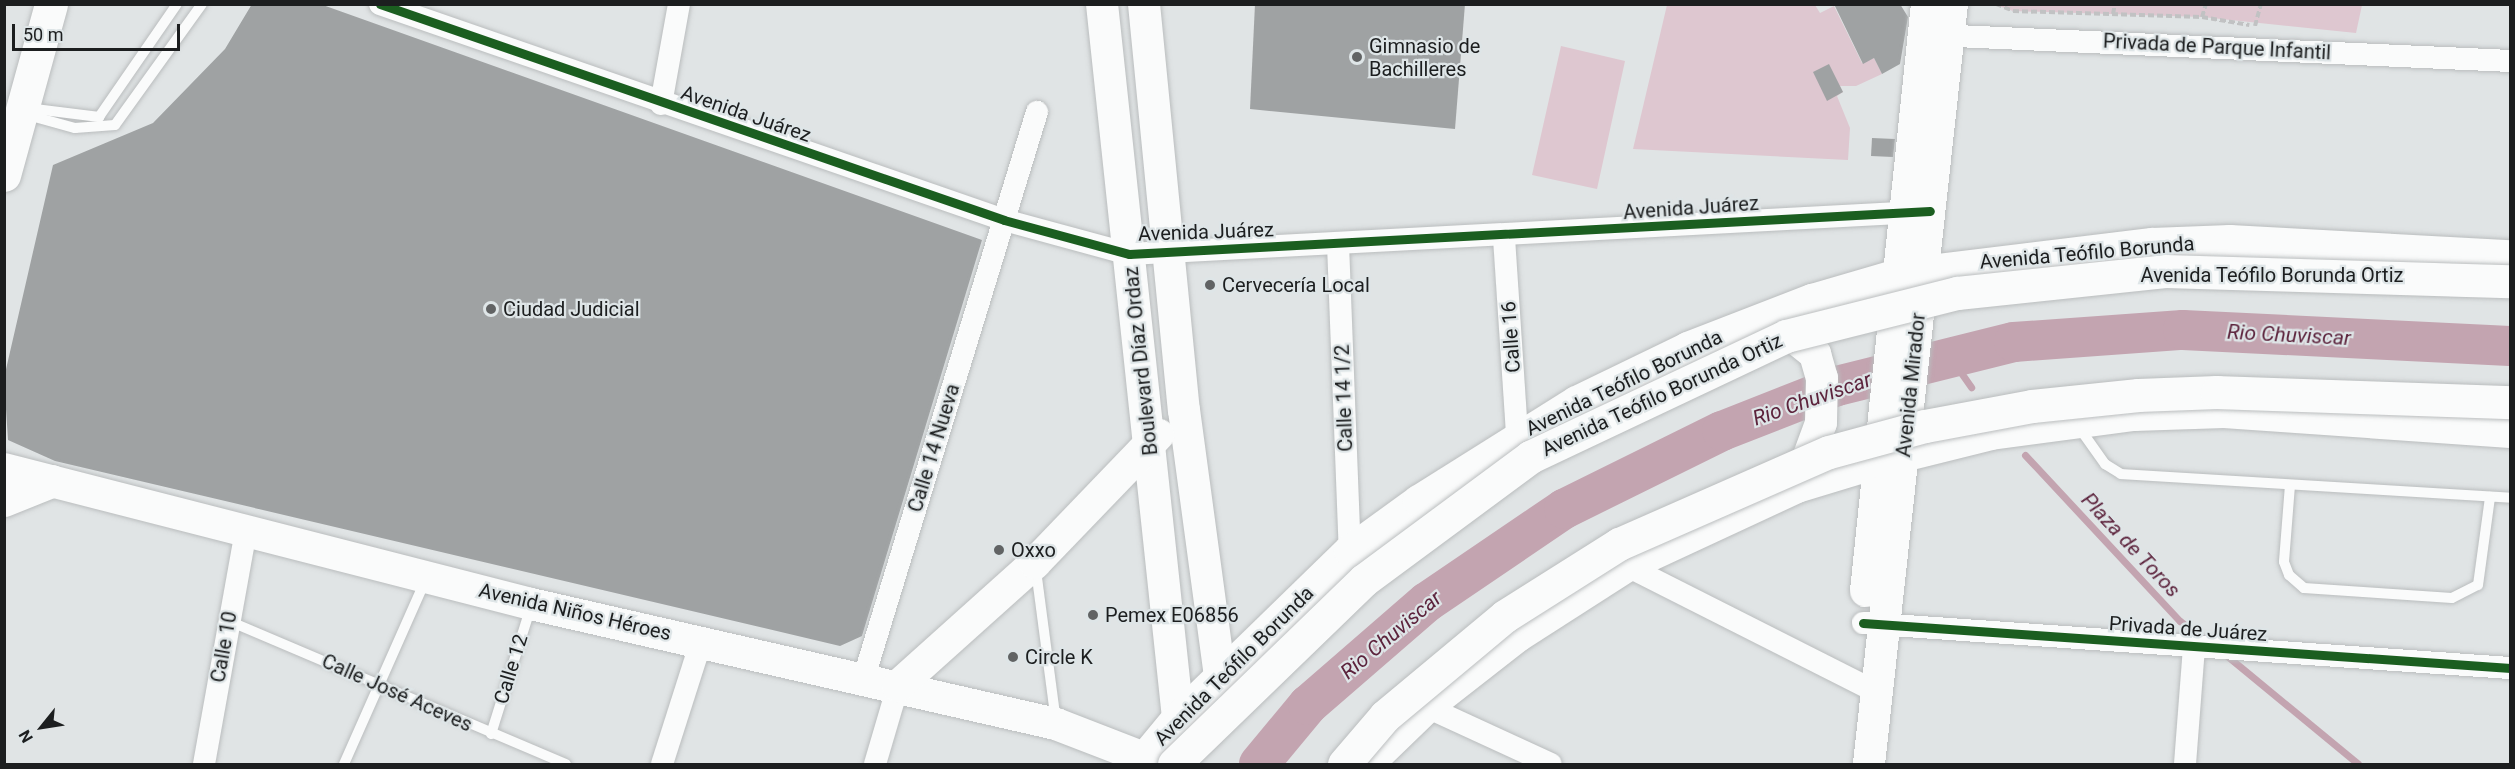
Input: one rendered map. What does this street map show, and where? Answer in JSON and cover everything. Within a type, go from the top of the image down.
[{"type":"main road","points":[[4,175],[16,106],[51,4]]},
{"type":"main road","name":"Boulevard Díaz Ordaz","points":[[1102,4],[1178,718]]},
{"type":"main road","name":"Boulevard Díaz Ordaz","points":[[1144,4],[1184,410],[1220,676]]},
{"type":"main road","name":"Avenida Mirador","points":[[1927,4],[1937,35]]},
{"type":"main road","name":"Avenida Mirador","points":[[1848,765],[1866,686],[1898,411],[1910,273],[1937,35],[1952,4]]},
{"type":"main road","name":"Avenida Teófilo Borunda","points":[[1153,762],[1178,718],[1350,551],[1517,435],[1688,348],[1768,317],[1910,273],[2002,258],[2230,241],[2511,256]]},
{"type":"main road","name":"Avenida Teófilo Borunda Ortiz","points":[[1153,762],[1364,580],[1530,457],[1786,336],[1957,293],[2166,271],[2511,282]]},
{"type":"main road","points":[[1768,317],[1815,354],[1824,398],[1821,423],[1797,488]]},
{"type":"main road","points":[[1344,765],[1385,716],[1505,616],[1619,544],[1829,452],[1968,418],[2138,395],[2217,392],[2511,402]]},
{"type":"main road","points":[[898,686],[1035,562],[1184,410]]},
{"type":"main road","points":[[1368,765],[1427,707],[1518,636],[1627,566],[1797,488],[1892,458],[2076,421],[2224,412],[2511,432]]},
{"type":"main road","name":"Avenida Niños Héroes","points":[[4,469],[428,575],[531,604],[864,677],[1056,724],[1153,762]]},
{"type":"main road","points":[[4,500],[51,481]]},
{"type":"main road","name":"Avenida Mirador","points":[[1866,686],[1869,765]]},
{"type":"street","name":"Avenida Juárez","points":[[380,4],[661,104],[1004,220],[1129,254],[1169,256],[1338,244],[1504,238],[1917,212]]},
{"type":"street","points":[[661,104],[679,4]]},
{"type":"street","name":"Privada de Parque Infantil","points":[[1937,35],[2511,61]]},
{"type":"street","name":"Calle 14 Nueva","points":[[864,677],[1037,112]]},
{"type":"street","name":"Calle 16","points":[[1504,238],[1517,435]]},
{"type":"street","name":"Calle 14 1/2","points":[[1338,244],[1350,551]]},
{"type":"street","name":"Calle 10","points":[[204,765],[246,531]]},
{"type":"street","points":[[1627,566],[1866,686]]},
{"type":"street","name":"Privada de Juárez","points":[[1873,624],[2194,648],[2511,668]]},
{"type":"street","points":[[662,765],[701,642]]},
{"type":"street","points":[[2186,764],[2194,648]]},
{"type":"street","points":[[875,765],[898,686]]},
{"type":"street","points":[[1427,707],[1551,765]]},
{"type":"lane","points":[[16,106],[38,4]]},
{"type":"lane","points":[[16,106],[99,117],[177,4]]},
{"type":"lane","points":[[16,106],[75,128],[115,125],[202,4]]},
{"type":"lane","points":[[2076,421],[2098,456],[2121,474],[2511,498]]},
{"type":"lane","points":[[2290,485],[2284,562],[2304,588],[2452,598],[2478,585],[2490,497]]},
{"type":"lane","points":[[1035,562],[1056,724]]},
{"type":"lane","points":[[344,765],[428,575]]},
{"type":"lane","name":"Calle 12","points":[[491,734],[531,604]]},
{"type":"lane","name":"Calle José Aceves","points":[[229,621],[379,682],[491,734],[566,765]]},
{"type":"path","points":[[1996,4],[2013,11],[2202,17],[2265,27]]},
{"type":"path","points":[[2113,14],[2115,4]]},
{"type":"path","points":[[2202,17],[2206,4]]},
{"type":"path","points":[[2255,26],[2261,4]]},
{"type":"shaded area","points":[[1667,5],[1815,5],[1820,13],[1834,6],[1862,63],[1874,58],[1882,74],[1856,86],[1840,86],[1843,92],[1837,96],[1850,128],[1848,160],[1633,149]]},
{"type":"shaded area","points":[[1996,5],[2362,5],[2356,33],[2202,17],[2013,11]]},
{"type":"shaded area","points":[[1561,46],[1625,61],[1597,189],[1532,175]]},
{"type":"building","name":"Ciudad Judicial","points":[[252,4],[320,4],[982,240],[862,636],[840,646],[55,461],[8,440],[4,378],[53,165],[153,123],[225,49]]},
{"type":"building","name":"Gimnasio de Bachilleres","points":[[1255,4],[1465,4],[1455,129],[1250,109]]},
{"type":"building","points":[[1834,4],[1900,4],[1908,17],[1900,64],[1882,74],[1874,58],[1863,64]]},
{"type":"building","points":[[1829,64],[1843,92],[1827,101],[1813,72]]},
{"type":"building","points":[[1872,138],[1895,139],[1893,157],[1871,156]]},
{"type":"waterway","name":"Rio Chuviscar","points":[[1259,764],[1308,705],[1427,602],[1564,509],[1722,431],[1837,386],[2014,342],[2183,330],[2510,346]]},
{"type":"waterway","name":"Plaza de Toros","points":[[1950,357],[1971,387]]},
{"type":"waterway","name":"Plaza de Toros","points":[[2025,455],[2180,621],[2205,640]]},
{"type":"waterway","name":"Plaza de Toros","points":[[2226,655],[2358,764]]},
{"type":"cycle path","points":[[380,4],[1004,220],[1129,254],[1930,211]]},
{"type":"cycle path","points":[[1863,623],[2510,668]]},
{"type":"place","name":"Gimnasio de Bachilleres","points":[[1357,57]]},
{"type":"place","name":"Cervecería Local","points":[[1210,285]]},
{"type":"place","name":"Ciudad Judicial","points":[[491,309]]},
{"type":"place","name":"Oxxo","points":[[999,550]]},
{"type":"place","name":"Pemex E06856","points":[[1093,615]]},
{"type":"place","name":"Circle K","points":[[1013,657]]}]
